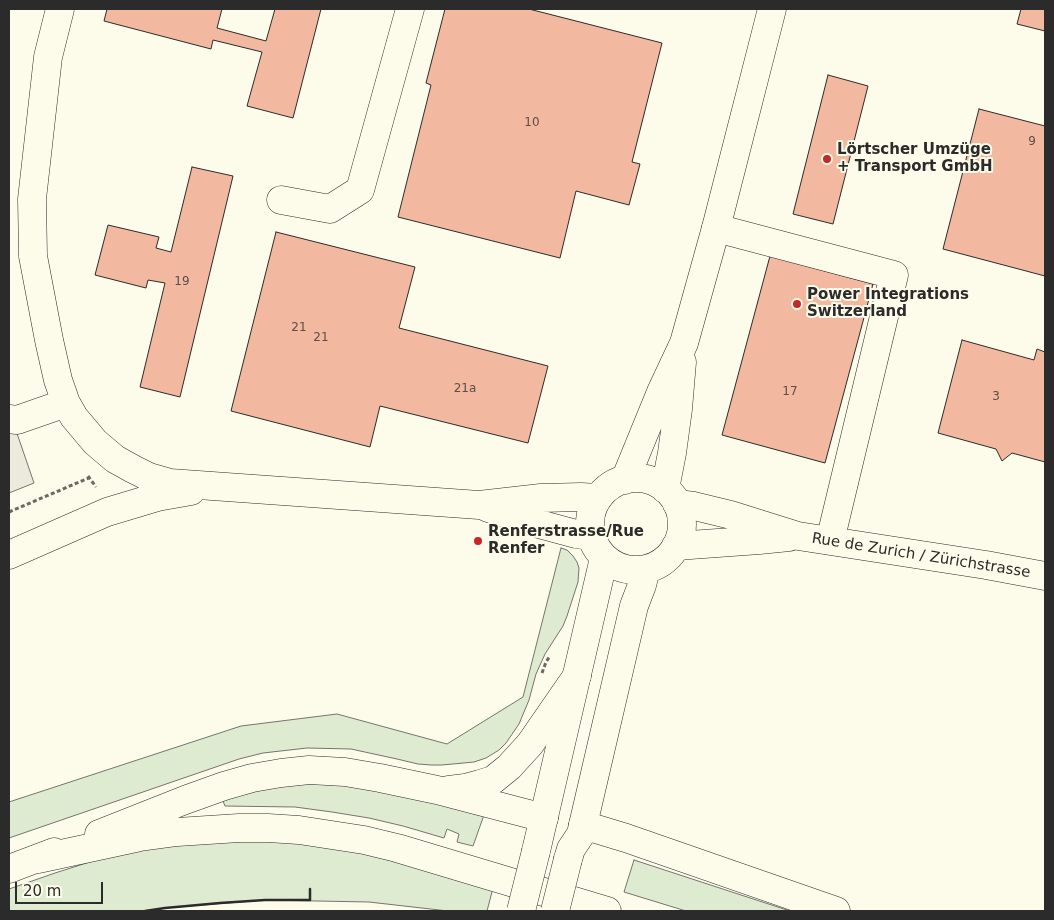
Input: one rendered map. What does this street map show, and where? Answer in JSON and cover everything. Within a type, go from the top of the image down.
[{"type":"main road","points":[[60,9],[48,57],[32,199],[33,256],[58,380],[66,404],[78,423],[95,442],[116,459],[149,477],[170,483],[479,505],[541,498],[598,498]]},
{"type":"main road","points":[[281,200],[330,209],[360,190],[410,9]]},
{"type":"main road","points":[[625,480],[661,392],[684,343],[716,228],[772,9]]},
{"type":"main road","points":[[716,228],[894,275],[830,540]]},
{"type":"main road","points":[[671,496],[672,453],[684,343]]},
{"type":"main road","points":[[9,418],[17,420],[66,404]]},
{"type":"main road","points":[[479,505],[576,534],[598,547],[614,564],[624,569],[635,570],[646,569],[668,557],[680,536],[682,525],[680,514],[671,496],[656,483],[636,478],[614,484],[605,490],[598,498],[591,513],[590,528],[598,547],[577,676],[564,835],[555,911]]},
{"type":"main road","points":[[9,555],[95,517],[140,502],[171,494],[222,488]]},
{"type":"main road","name":"Rue de Zurich / Zürichstrasse","points":[[671,496],[694,506],[731,514],[798,536],[1045,576]]},
{"type":"main road","name":"Rue de Zurich / Zürichstrasse","points":[[676,546],[798,536]]},
{"type":"main road","points":[[521,911],[536,851],[564,835],[646,569]]},
{"type":"main road","points":[[437,790],[454,790],[473,786],[493,780],[501,774],[530,744],[577,676]]},
{"type":"main road","points":[[9,869],[224,786],[252,778],[308,770],[345,772],[437,790],[564,835],[836,911]]},
{"type":"main road","points":[[38,859],[140,837],[176,832],[239,828],[299,830],[364,840],[397,848],[607,911]]},
{"type":"path","points":[[9,512],[90,479]]},
{"type":"path","points":[[541,678],[546,662],[551,654]]},
{"type":"green space","points":[[561,548],[567,550],[573,556],[579,568],[578,582],[567,616],[536,674],[529,700],[519,724],[506,743],[486,758],[474,762],[431,765],[418,764],[351,749],[307,748],[263,753],[239,759],[9,838],[9,802],[241,726],[337,714],[447,744],[523,697]]},
{"type":"green space","points":[[291,783],[365,786],[484,815],[473,846],[457,842],[459,834],[447,829],[444,838],[369,818],[295,807],[225,806],[223,801],[246,792]]},
{"type":"green space","points":[[253,839],[344,848],[493,888],[487,911],[448,911],[369,902],[265,900],[145,911],[9,911],[9,889],[96,860],[157,846]]},
{"type":"green space","points":[[634,860],[790,911],[686,911],[624,892]]},
{"type":"shaded area","points":[[9,410],[34,483],[9,493]]},
{"type":"building","points":[[107,9],[222,9],[217,28],[266,41],[275,9],[321,9],[293,118],[247,106],[262,52],[213,40],[211,49],[104,21]]},
{"type":"building","points":[[445,9],[529,9],[662,43],[632,162],[640,164],[629,205],[576,191],[560,258],[398,217],[431,85],[426,83]]},
{"type":"building","points":[[1021,9],[1045,9],[1045,31],[1017,24]]},
{"type":"building","points":[[828,75],[868,86],[833,224],[793,214]]},
{"type":"building","points":[[979,109],[1045,126],[1045,276],[943,249]]},
{"type":"building","points":[[192,167],[233,176],[180,397],[140,387],[165,283],[148,280],[146,288],[95,275],[108,225],[159,237],[156,248],[171,252]]},
{"type":"building","points":[[276,232],[415,267],[399,328],[548,366],[528,443],[380,406],[370,447],[231,411]]},
{"type":"building","points":[[770,256],[873,284],[825,463],[722,435]]},
{"type":"building","points":[[962,340],[1034,360],[1037,349],[1045,352],[1045,462],[1012,453],[1002,461],[996,449],[938,433]]},
{"type":"wall","points":[[145,911],[220,903],[310,900],[310,889]]},
{"type":"place","name":"Lörtscher Umzüge + Transport GmbH","points":[[827,159]]},
{"type":"place","name":"Power Integrations Switzerland","points":[[797,304]]},
{"type":"place","name":"Renferstrasse/Rue Renfer","points":[[478,541]]}]
